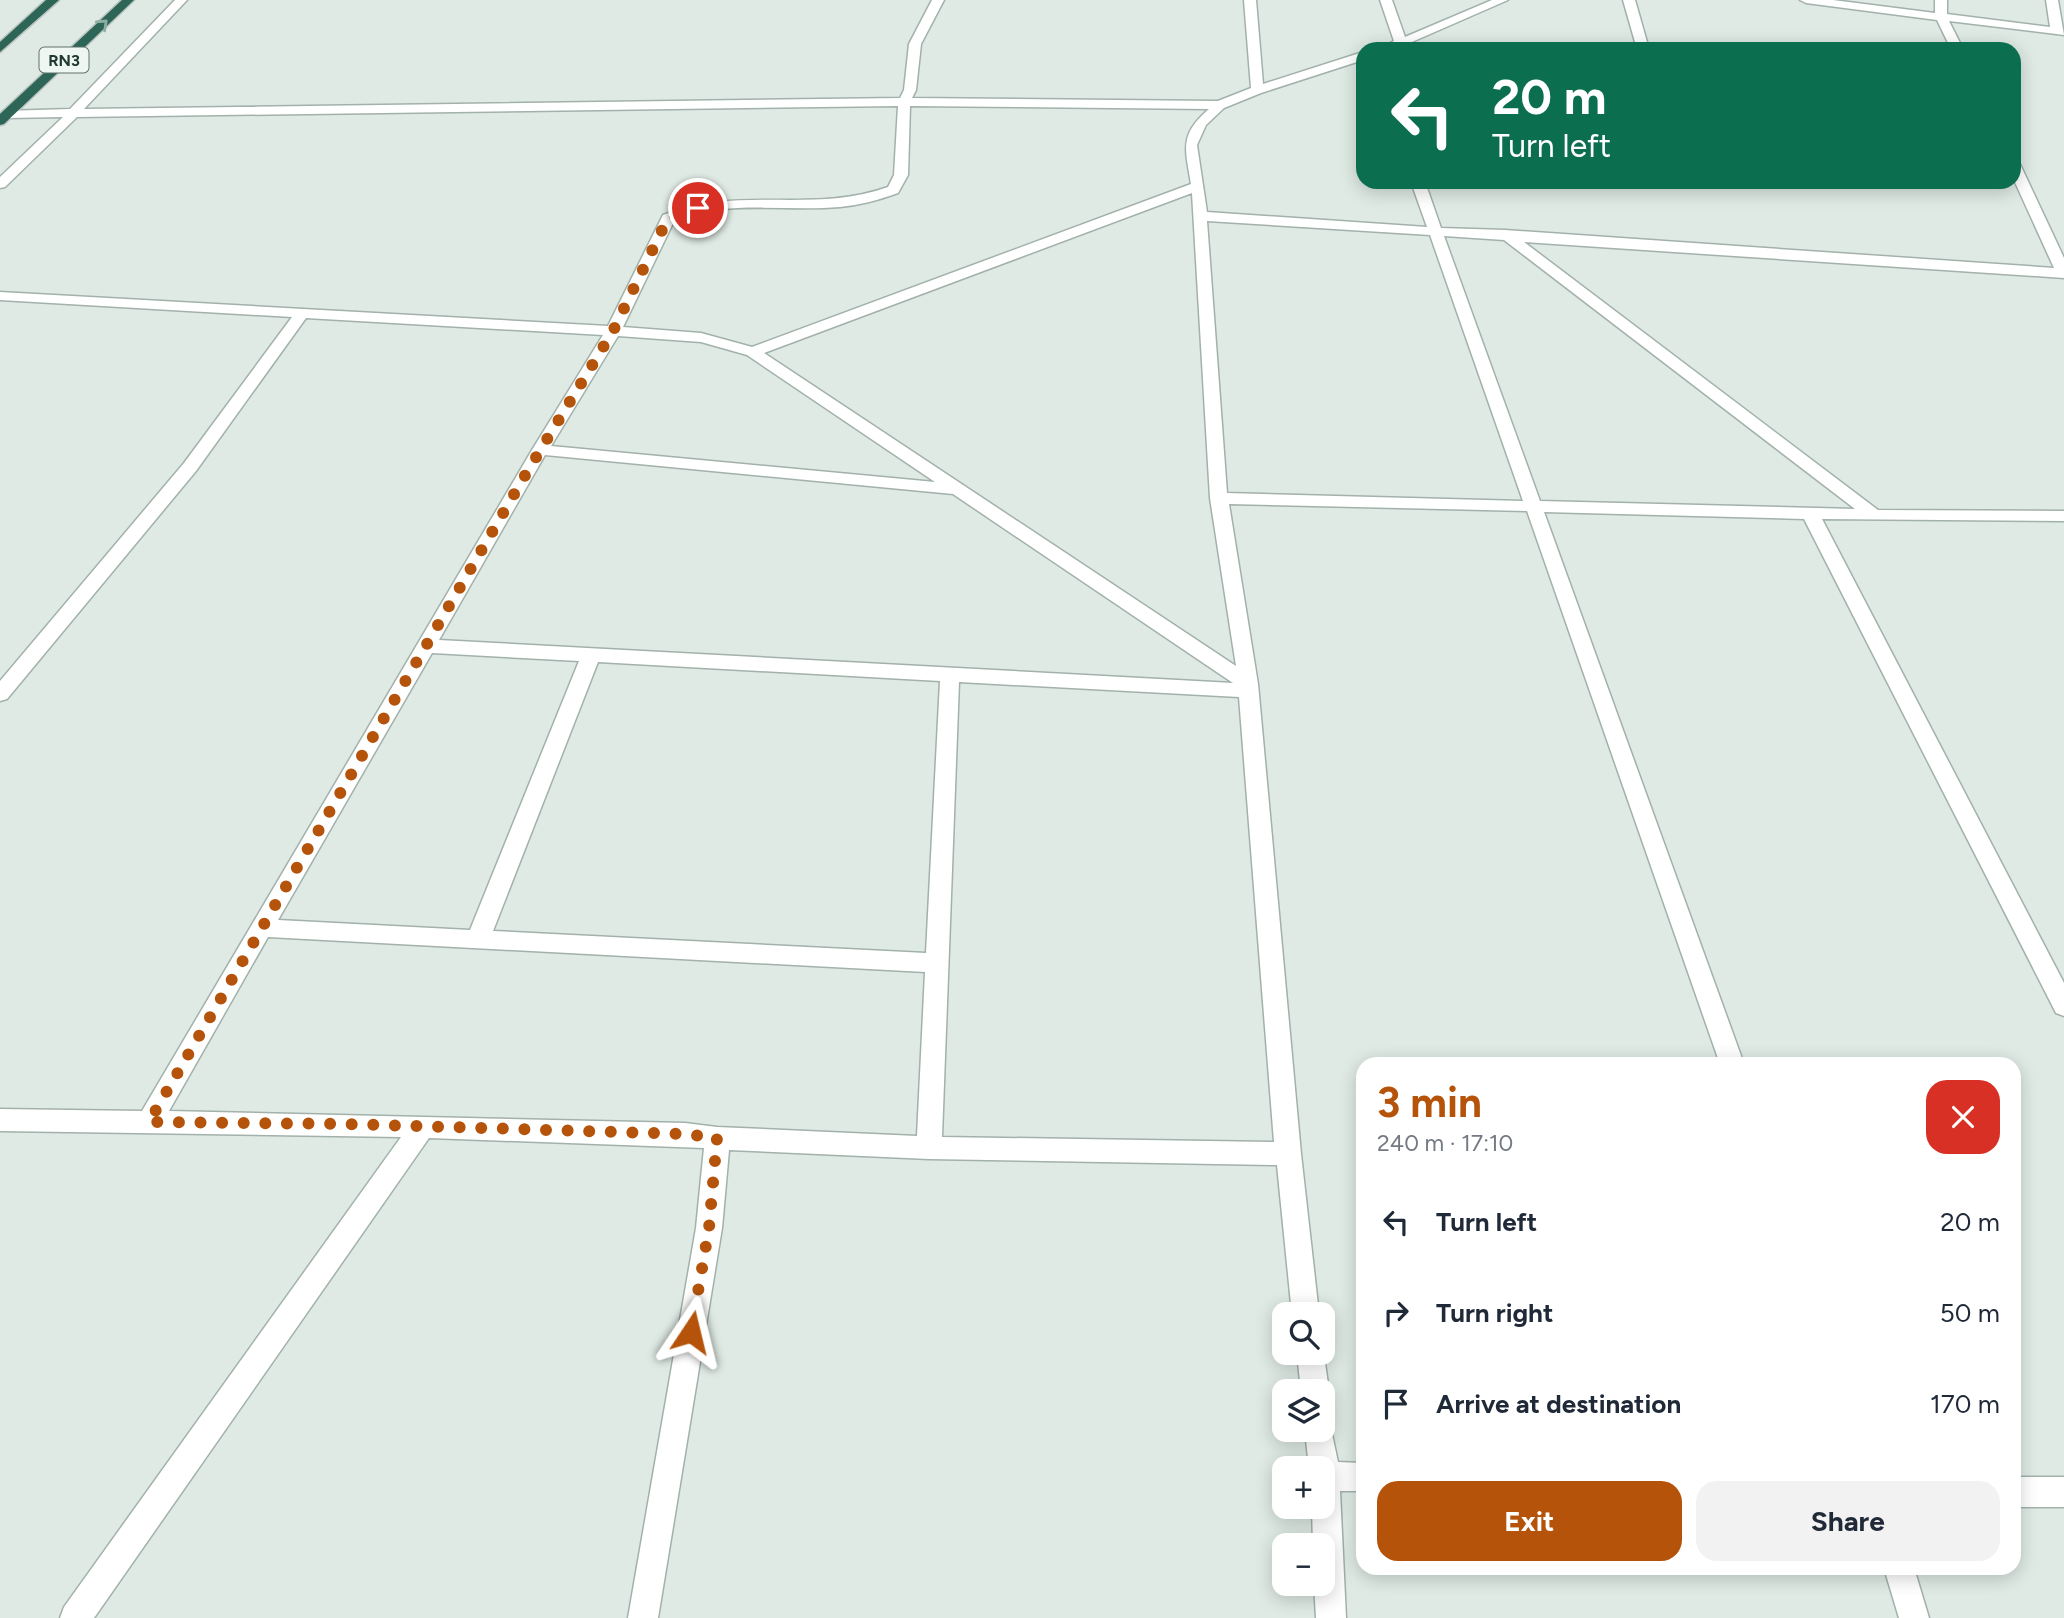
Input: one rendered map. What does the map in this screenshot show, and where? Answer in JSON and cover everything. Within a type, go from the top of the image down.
[{"type":"highway","name":"RN3","points":[[0,48],[53,0]]},
{"type":"highway","name":"RN3","points":[[4,117],[128,0]]},
{"type":"street","points":[[0,184],[74,113],[181,0]]},
{"type":"street","points":[[149,1122],[540,450],[613,331],[668,218],[677,213],[717,205],[864,201],[893,190],[901,176],[904,102],[910,90],[915,44],[938,0]]},
{"type":"street","points":[[1250,0],[1257,90]]},
{"type":"street","points":[[1386,0],[1401,42]]},
{"type":"street","points":[[1403,42],[1502,0]]},
{"type":"street","points":[[1629,0],[1641,42]]},
{"type":"street","points":[[1805,0],[2060,31],[2052,0]]},
{"type":"street","points":[[1941,0],[1941,16],[1954,42]]},
{"type":"street","points":[[1305,1302],[1288,1154],[1248,687],[1219,498],[1198,186],[1191,145],[1200,123],[1220,105],[1257,90],[1356,58]]},
{"type":"street","points":[[4,117],[74,113],[904,102],[1220,105]]},
{"type":"street","points":[[1200,216],[1505,234],[2064,273],[2021,180]]},
{"type":"street","points":[[752,352],[1198,186]]},
{"type":"street","points":[[1420,189],[1729,1057]]},
{"type":"street","points":[[1505,234],[1874,515]]},
{"type":"street","points":[[0,296],[613,331],[690,337],[752,352],[1248,687]]},
{"type":"street","points":[[0,694],[190,467],[303,312]]},
{"type":"street","points":[[540,450],[954,489]]},
{"type":"street","points":[[1219,498],[1874,515],[2064,516]]},
{"type":"street","points":[[1810,513],[2064,1006]]},
{"type":"street","points":[[426,646],[950,676],[1248,687]]},
{"type":"street","points":[[478,939],[591,655]]},
{"type":"street","points":[[929,1148],[950,676]]},
{"type":"street","points":[[262,928],[937,963]]},
{"type":"street","points":[[0,1120],[423,1126],[685,1134],[717,1138],[929,1148],[1288,1154]]},
{"type":"street","points":[[75,1618],[423,1126]]},
{"type":"street","points":[[643,1618],[709,1228],[717,1138]]},
{"type":"street","points":[[1335,1476],[1356,1477]]},
{"type":"street","points":[[2021,1492],[2064,1492]]},
{"type":"street","points":[[1327,1519],[1331,1618]]},
{"type":"street","points":[[1901,1575],[1914,1618]]},
{"type":"route","points":[[691,1332],[709,1228],[717,1138],[685,1134],[347,1124],[149,1122],[527,472],[613,331],[668,218],[698,208]]}]
